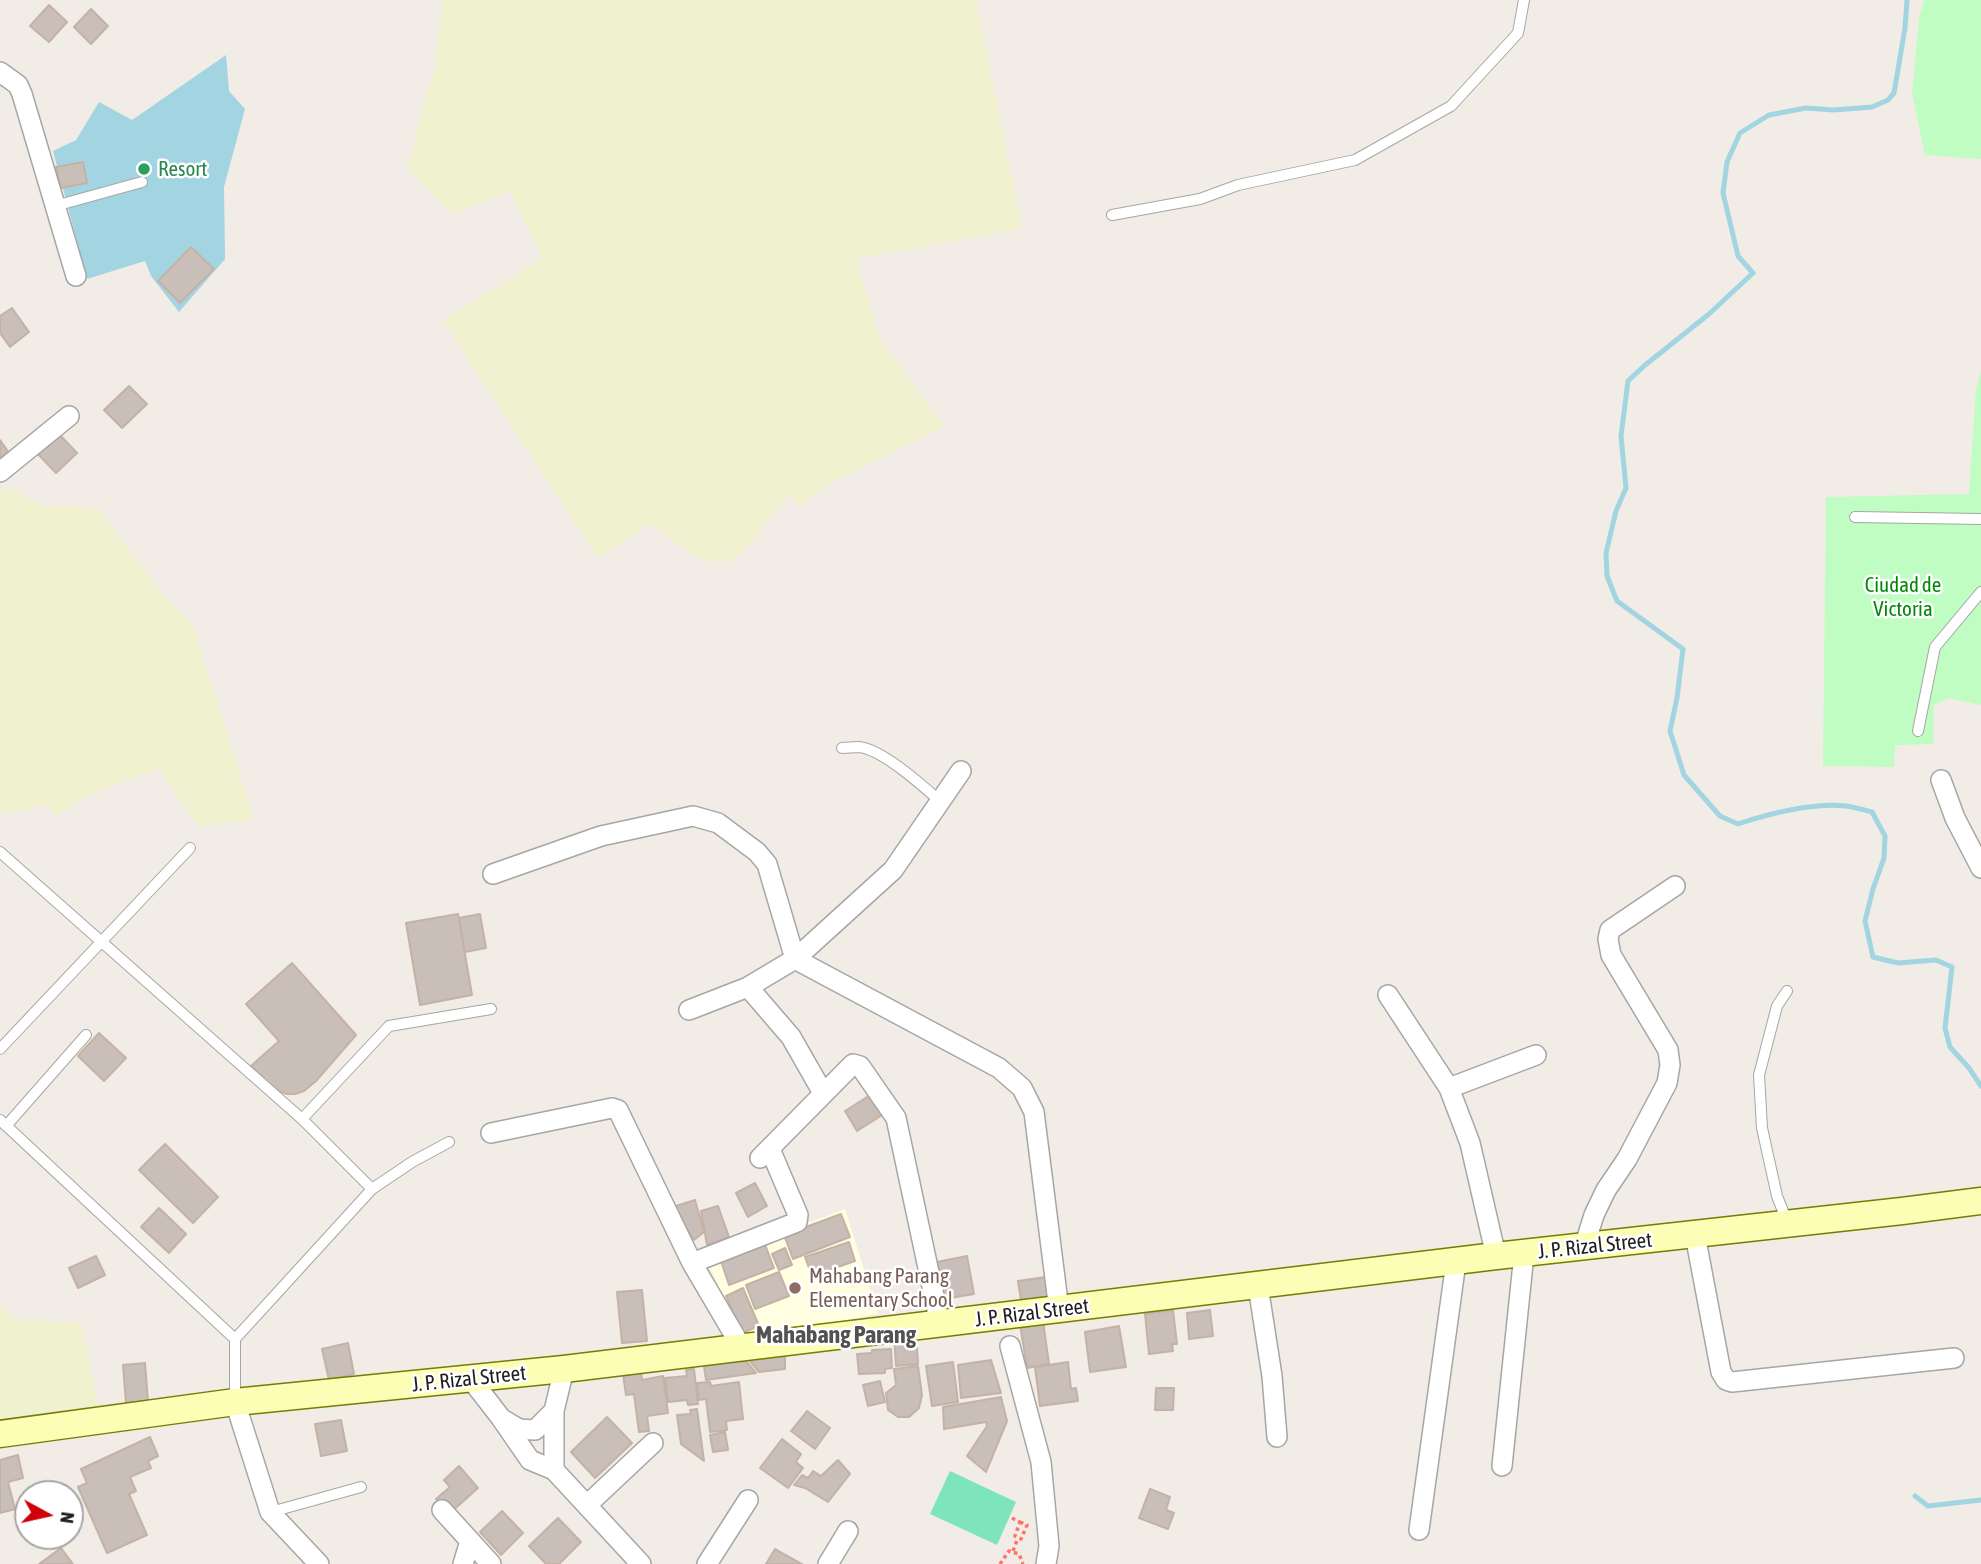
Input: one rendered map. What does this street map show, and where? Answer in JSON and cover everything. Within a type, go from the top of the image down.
[{"type":"main road","name":"J. P. Rizal Street","points":[[0,1434],[235,1402],[564,1369],[1496,1256],[1981,1201]]},
{"type":"street","points":[[0,72],[18,85],[76,276]]},
{"type":"street","points":[[0,472],[69,416]]},
{"type":"street","points":[[689,1010],[748,987],[795,959],[893,870],[961,771]]},
{"type":"street","points":[[1941,780],[1955,818],[1981,868]]},
{"type":"street","points":[[493,874],[601,836],[693,816],[718,823],[757,852],[767,864],[795,959],[999,1068],[1022,1088],[1034,1112],[1059,1310]]},
{"type":"street","points":[[1584,1247],[1594,1215],[1606,1190],[1627,1159],[1667,1083],[1670,1065],[1668,1050],[1611,956],[1608,939],[1610,930],[1675,886]]},
{"type":"street","points":[[748,987],[791,1037],[823,1093]]},
{"type":"street","points":[[1388,995],[1449,1088],[1470,1143],[1496,1256]]},
{"type":"street","points":[[1449,1088],[1536,1055]]},
{"type":"street","points":[[692,1263],[797,1222],[798,1214],[765,1154],[823,1093],[853,1064],[857,1064],[896,1118],[940,1324]]},
{"type":"street","points":[[491,1133],[611,1108],[618,1110],[692,1263],[742,1348]]},
{"type":"street","points":[[1696,1234],[1721,1373],[1726,1380],[1732,1382],[1954,1358]]},
{"type":"street","points":[[1502,1466],[1524,1254]]},
{"type":"street","points":[[1419,1530],[1456,1262]]},
{"type":"street","points":[[1258,1286],[1272,1376],[1277,1437]]},
{"type":"street","points":[[1010,1346],[1041,1462],[1049,1545],[1046,1564]]},
{"type":"street","points":[[554,1470],[554,1411],[564,1369]]},
{"type":"street","points":[[470,1378],[530,1460],[554,1470],[641,1564]]},
{"type":"street","points":[[235,1402],[270,1512],[319,1564]]},
{"type":"street","points":[[501,1418],[519,1429],[535,1430],[554,1411]]},
{"type":"street","points":[[587,1506],[653,1443]]},
{"type":"street","points":[[707,1564],[748,1500]]},
{"type":"street","points":[[442,1510],[491,1564]]},
{"type":"street","points":[[828,1564],[848,1531]]},
{"type":"street","points":[[463,1564],[470,1541]]},
{"type":"lane","points":[[1112,215],[1200,199],[1237,184],[1355,160],[1451,106],[1518,33],[1524,0]]},
{"type":"lane","points":[[55,206],[142,182]]},
{"type":"lane","points":[[1855,517],[1981,519]]},
{"type":"lane","points":[[1918,731],[1935,647],[1981,592]]},
{"type":"lane","points":[[842,748],[860,747],[874,751],[911,776],[941,802]]},
{"type":"lane","points":[[0,1049],[190,848]]},
{"type":"lane","points":[[0,852],[302,1119],[372,1189]]},
{"type":"lane","points":[[1787,991],[1777,1006],[1759,1075],[1762,1128],[1777,1196],[1788,1224]]},
{"type":"lane","points":[[302,1119],[389,1026],[491,1009]]},
{"type":"lane","points":[[86,1035],[3,1123],[235,1339]]},
{"type":"lane","points":[[235,1402],[235,1339],[372,1189],[412,1162],[449,1142]]},
{"type":"lane","points":[[270,1512],[361,1487]]},
{"type":"path","points":[[1012,1518],[1027,1525],[1013,1552]]},
{"type":"path","points":[[1000,1564],[1009,1551],[1019,1554],[1023,1564]]},
{"type":"shaded area","points":[[443,0],[976,0],[1022,229],[856,259],[880,340],[944,426],[827,485],[800,507],[789,495],[748,547],[728,562],[700,560],[650,524],[598,558],[443,321],[543,258],[510,192],[451,213],[407,168],[435,67]]},
{"type":"shaded area","points":[[6,487],[45,506],[98,508],[159,590],[194,628],[254,820],[198,827],[159,769],[93,793],[56,816],[47,804],[0,815],[0,491]]},
{"type":"shaded area","name":"Mahabang Parang Elementary School","points":[[845,1209],[878,1314],[743,1339],[707,1261]]},
{"type":"shaded area","points":[[0,1303],[15,1319],[82,1323],[98,1406],[0,1418]]},
{"type":"green space","points":[[1924,0],[1981,0],[1981,159],[1925,155],[1912,94],[1919,19]]},
{"type":"green space","name":"Ciudad de Victoria","points":[[1981,371],[1981,705],[1949,698],[1934,705],[1933,744],[1895,745],[1894,767],[1823,766],[1826,497],[1969,494],[1976,390]]},
{"type":"green space","points":[[950,1471],[1016,1502],[997,1545],[930,1514]]},
{"type":"water","name":"Resort","points":[[226,55],[229,91],[245,109],[224,187],[225,259],[179,312],[151,276],[145,261],[87,279],[53,151],[76,140],[99,102],[132,120]]},
{"type":"building","points":[[49,5],[67,22],[49,42],[30,26]]},
{"type":"building","points":[[91,9],[108,26],[91,44],[74,27]]},
{"type":"building","points":[[83,162],[87,183],[61,188],[56,167]]},
{"type":"building","points":[[191,247],[214,269],[180,303],[158,281]]},
{"type":"building","points":[[12,308],[29,332],[10,347],[0,333],[0,316]]},
{"type":"building","points":[[129,386],[147,404],[122,428],[104,410]]},
{"type":"building","points":[[58,433],[77,453],[56,473],[37,453]]},
{"type":"building","points":[[0,440],[9,453],[0,460]]},
{"type":"building","points":[[458,914],[472,995],[420,1005],[406,923]]},
{"type":"building","points":[[480,914],[486,948],[465,952],[459,918]]},
{"type":"building","points":[[292,963],[356,1035],[316,1081],[304,1091],[287,1094],[267,1084],[251,1066],[279,1041],[246,1004]]},
{"type":"building","points":[[99,1033],[126,1058],[104,1081],[78,1056]]},
{"type":"building","points":[[875,1092],[887,1112],[857,1131],[845,1111]]},
{"type":"building","points":[[165,1144],[218,1197],[193,1223],[139,1170]]},
{"type":"building","points":[[755,1183],[767,1206],[748,1217],[736,1193]]},
{"type":"building","points":[[695,1200],[704,1232],[694,1240],[673,1207]]},
{"type":"building","points":[[718,1206],[729,1237],[707,1245],[701,1211]]},
{"type":"building","points":[[159,1208],[186,1234],[169,1253],[141,1227]]},
{"type":"building","points":[[841,1214],[850,1237],[793,1259],[784,1235]]},
{"type":"building","points":[[764,1242],[774,1268],[729,1285],[720,1258]]},
{"type":"building","points":[[849,1242],[855,1261],[812,1276],[805,1257]]},
{"type":"building","points":[[785,1248],[792,1265],[779,1270],[772,1254]]},
{"type":"building","points":[[96,1256],[105,1275],[78,1288],[69,1268]]},
{"type":"building","points":[[967,1256],[974,1294],[944,1299],[937,1262]]},
{"type":"building","points":[[779,1272],[789,1296],[755,1309],[746,1285]]},
{"type":"building","points":[[1046,1277],[1050,1302],[1022,1306],[1018,1281]]},
{"type":"building","points":[[743,1288],[759,1326],[742,1333],[726,1296]]},
{"type":"building","points":[[642,1290],[647,1341],[622,1343],[617,1292]]},
{"type":"building","points":[[1173,1310],[1177,1344],[1172,1344],[1173,1351],[1149,1354],[1145,1314]]},
{"type":"building","points":[[1210,1310],[1213,1336],[1189,1339],[1187,1313]]},
{"type":"building","points":[[1043,1321],[1049,1364],[1027,1368],[1020,1324]]},
{"type":"building","points":[[1119,1326],[1126,1367],[1090,1372],[1085,1332]]},
{"type":"building","points":[[911,1334],[912,1347],[917,1347],[918,1364],[896,1366],[894,1335]]},
{"type":"building","points":[[348,1343],[354,1374],[329,1380],[322,1349]]},
{"type":"building","points":[[891,1349],[892,1368],[885,1369],[885,1373],[859,1374],[857,1354]]},
{"type":"building","points":[[785,1350],[785,1369],[759,1372],[744,1354]]},
{"type":"building","points":[[740,1354],[756,1373],[706,1380],[703,1359]]},
{"type":"building","points":[[991,1360],[1001,1393],[961,1398],[958,1365]]},
{"type":"building","points":[[953,1362],[958,1402],[932,1406],[926,1366]]},
{"type":"building","points":[[1068,1362],[1071,1389],[1076,1388],[1078,1401],[1040,1406],[1035,1367]]},
{"type":"building","points":[[145,1363],[148,1401],[126,1403],[123,1365]]},
{"type":"building","points":[[918,1366],[922,1395],[919,1408],[909,1417],[898,1417],[888,1410],[886,1393],[896,1385],[894,1369]]},
{"type":"building","points":[[694,1369],[698,1404],[688,1405],[687,1400],[668,1402],[665,1378],[687,1376],[686,1370]]},
{"type":"building","points":[[641,1372],[642,1380],[663,1376],[668,1413],[647,1416],[649,1431],[639,1432],[634,1394],[626,1395],[623,1374]]},
{"type":"building","points":[[880,1381],[885,1402],[868,1406],[863,1385]]},
{"type":"building","points":[[710,1382],[711,1386],[739,1382],[743,1419],[726,1421],[727,1430],[710,1432],[706,1399],[699,1400],[697,1383]]},
{"type":"building","points":[[1156,1388],[1174,1388],[1173,1410],[1155,1410]]},
{"type":"building","points":[[1001,1397],[1007,1421],[986,1472],[967,1456],[987,1426],[986,1422],[944,1429],[943,1407]]},
{"type":"building","points":[[697,1409],[704,1461],[681,1444],[677,1415],[691,1414],[690,1410]]},
{"type":"building","points":[[807,1411],[830,1428],[815,1449],[791,1431]]},
{"type":"building","points":[[607,1417],[632,1443],[595,1478],[571,1452]]},
{"type":"building","points":[[341,1420],[347,1451],[321,1456],[315,1424]]},
{"type":"building","points":[[725,1432],[728,1450],[713,1452],[710,1435]]},
{"type":"building","points":[[150,1437],[158,1456],[148,1461],[151,1468],[130,1477],[136,1491],[129,1494],[147,1535],[107,1553],[84,1501],[84,1484],[87,1483],[81,1469]]},
{"type":"building","points":[[782,1439],[801,1454],[796,1462],[803,1468],[788,1488],[760,1468]]},
{"type":"building","points":[[18,1455],[23,1478],[8,1482],[14,1509],[0,1513],[0,1460]]},
{"type":"building","points":[[838,1460],[850,1474],[828,1502],[805,1488],[794,1485],[802,1475],[808,1478],[813,1471],[821,1476]]},
{"type":"building","points":[[459,1466],[478,1488],[449,1514],[436,1499],[450,1487],[444,1480]]},
{"type":"building","points":[[1150,1489],[1170,1497],[1166,1510],[1174,1513],[1168,1529],[1139,1518]]},
{"type":"building","points":[[502,1511],[523,1533],[501,1555],[480,1532]]},
{"type":"building","points":[[558,1518],[581,1542],[559,1564],[546,1564],[529,1546]]},
{"type":"building","points":[[775,1549],[802,1564],[766,1564]]},
{"type":"building","points":[[58,1550],[62,1550],[73,1564],[39,1564]]},
{"type":"waterway","points":[[1907,0],[1894,93],[1888,100],[1872,107],[1834,110],[1806,108],[1769,115],[1740,133],[1727,162],[1723,193],[1738,256],[1753,273],[1709,314],[1628,381],[1621,436],[1626,488],[1616,511],[1606,553],[1607,576],[1617,601],[1683,649],[1670,731],[1684,775],[1720,816],[1738,824],[1806,807],[1834,805],[1872,812],[1885,836],[1884,858],[1865,921],[1873,957],[1898,963],[1936,960],[1952,967],[1945,1028],[1950,1047],[1981,1086]]},
{"type":"waterway","points":[[1915,1496],[1928,1506],[1981,1500]]},
{"type":"place","name":"Resort","points":[[144,169]]},
{"type":"place","name":"Mahabang Parang Elementary School","points":[[795,1288]]},
{"type":"district","name":"Mahabang Parang","points":[[836,1335]]}]
